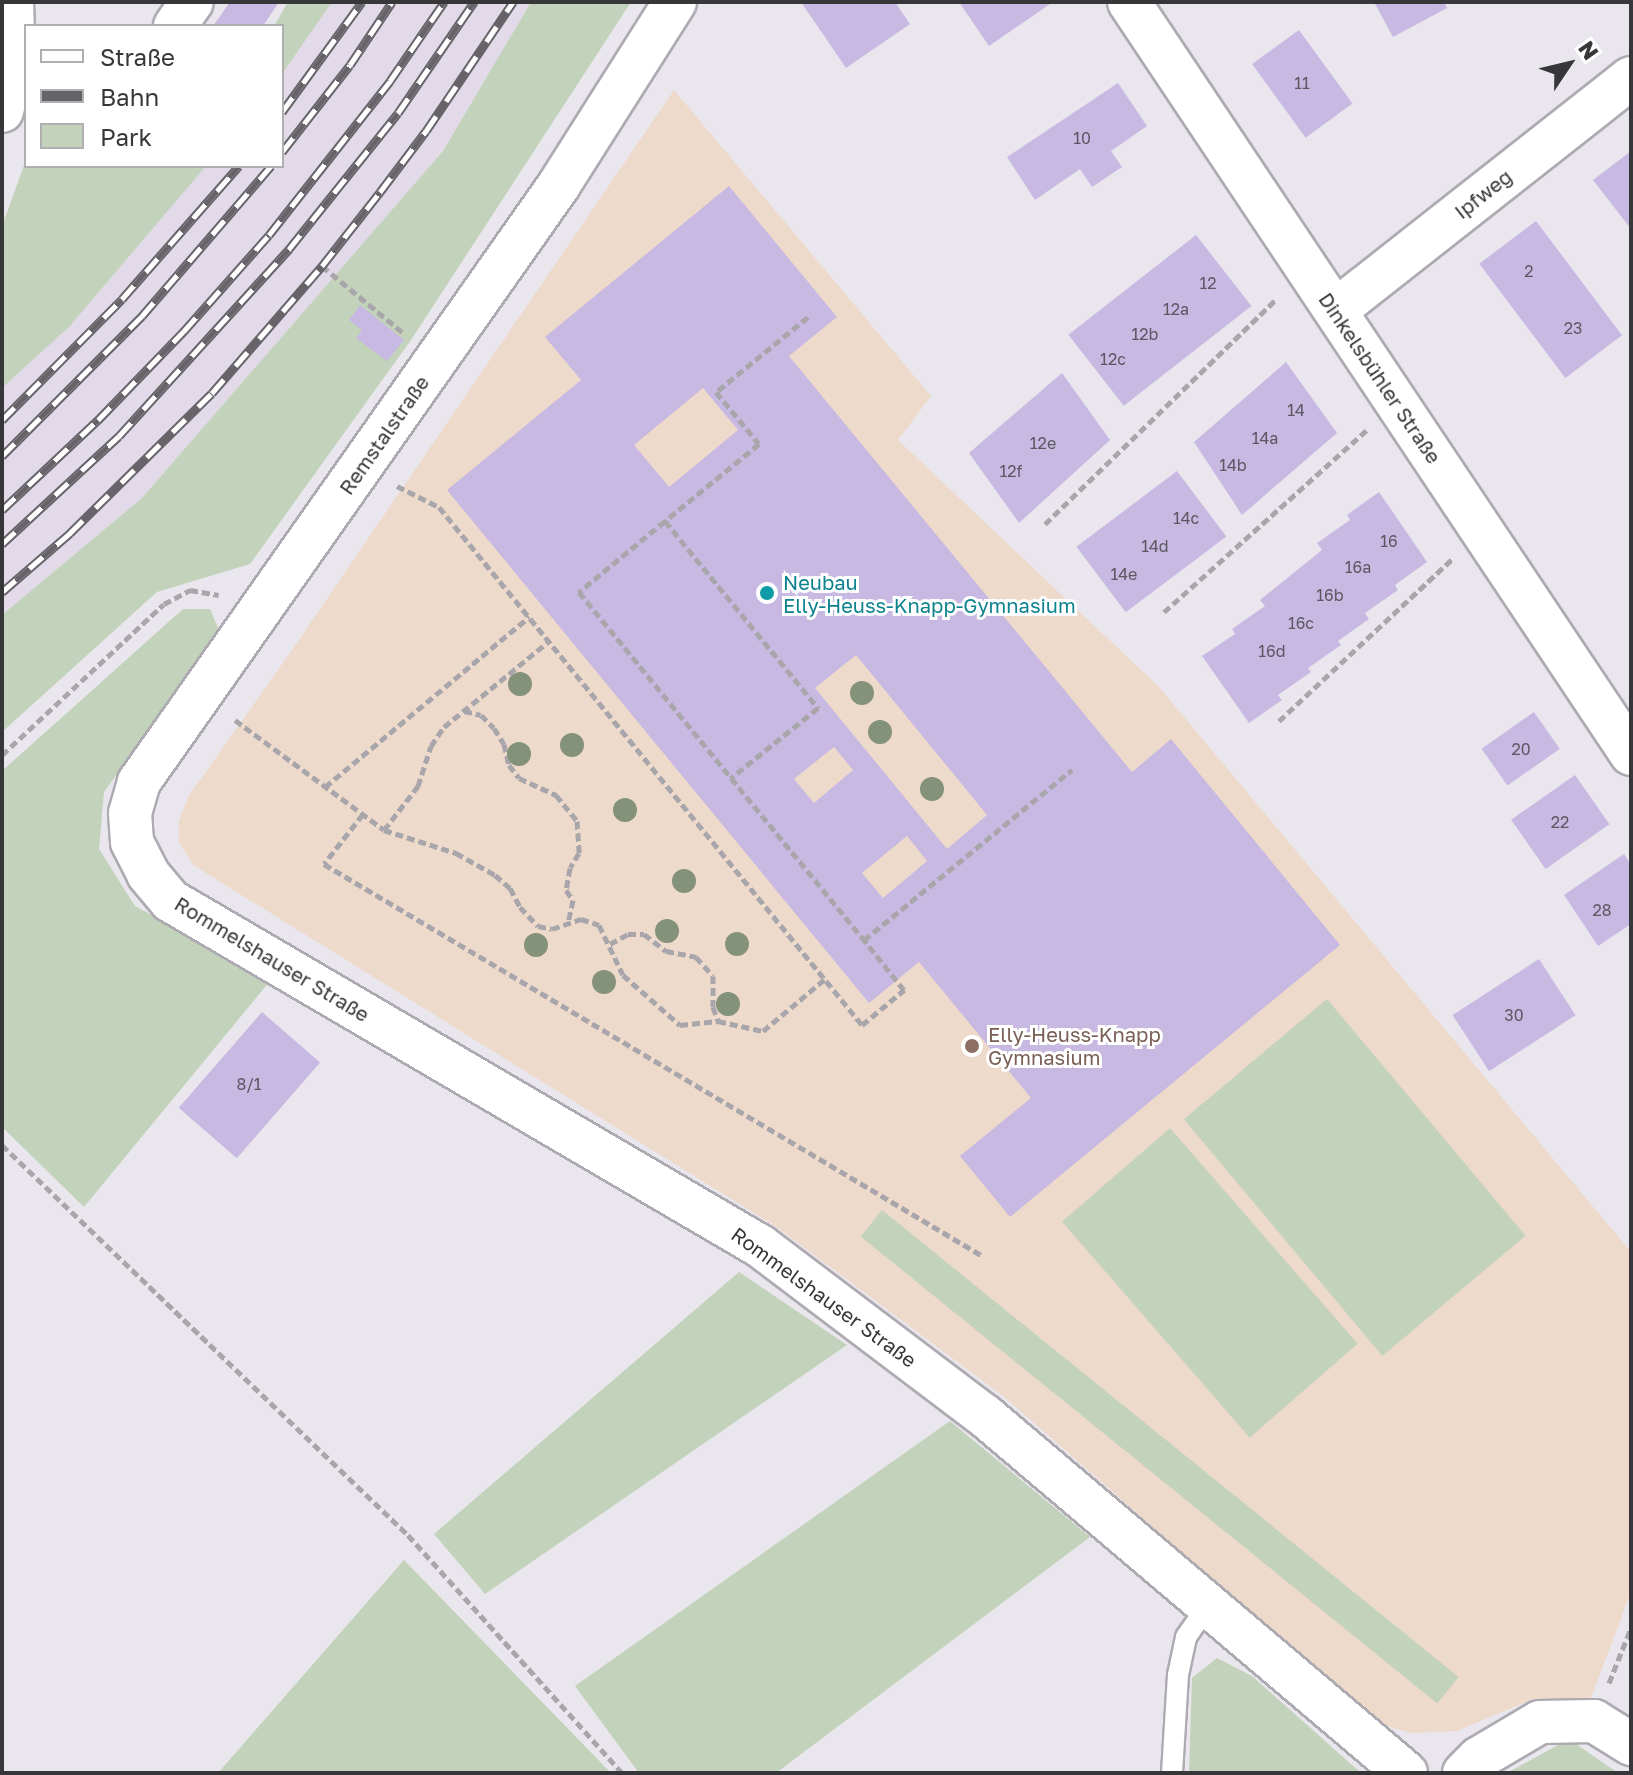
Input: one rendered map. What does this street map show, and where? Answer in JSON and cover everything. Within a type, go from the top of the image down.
[{"type":"street","points":[[176,24],[192,2]]},
{"type":"street","name":"Remstalstraße","points":[[148,874],[132,842],[130,813],[139,782],[257,619],[559,185],[675,2]]},
{"type":"street","name":"Dinkelsbühler Straße","points":[[1129,2],[1631,754]]},
{"type":"street","points":[[2,111],[20,67],[9,10]]},
{"type":"street","name":"Ipfweg","points":[[1336,310],[1631,78]]},
{"type":"street","name":"Rommelshauser Straße","points":[[148,874],[171,901],[760,1246],[985,1416],[1406,1773]]},
{"type":"street","points":[[1464,1773],[1479,1758],[1540,1722],[1594,1721],[1631,1744]]},
{"type":"lane","points":[[1172,1773],[1178,1675],[1186,1637],[1208,1606]]},
{"type":"path","points":[[322,266],[399,330]]},
{"type":"path","points":[[1045,524],[1307,268]]},
{"type":"path","points":[[362,468],[439,507],[862,1025],[904,990],[579,592],[759,444],[716,392],[808,317]]},
{"type":"path","points":[[1164,612],[1397,403]]},
{"type":"path","points":[[665,521],[818,708],[731,778]]},
{"type":"path","points":[[1279,721],[1482,531]]},
{"type":"path","points":[[2,755],[164,604],[190,590],[215,592],[257,619]]},
{"type":"path","points":[[325,787],[529,617]]},
{"type":"path","points":[[384,830],[418,786],[431,746],[444,727],[549,641]]},
{"type":"path","points":[[202,695],[384,830],[456,853],[495,875],[510,888],[520,907],[538,926],[552,929],[581,919],[599,925],[623,975],[680,1025],[718,1021],[763,1031],[825,979]]},
{"type":"path","points":[[464,711],[481,715],[494,728],[504,744],[509,765],[519,778],[556,795],[577,821],[579,853],[570,868],[566,890],[573,900],[568,923]]},
{"type":"path","points":[[864,940],[1072,770]]},
{"type":"path","points":[[363,814],[324,864],[981,1255]]},
{"type":"path","points":[[610,944],[628,934],[644,934],[666,951],[696,957],[713,976],[713,1007],[718,1021]]},
{"type":"path","points":[[2,1145],[408,1535],[622,1773]]},
{"type":"path","points":[[1594,1721],[1631,1628]]},
{"type":"shaded area","points":[[332,2],[531,2],[443,151],[142,498],[2,615],[2,388],[69,327],[204,168],[284,168],[284,71]]},
{"type":"shaded area","name":"Elly-Heuss-Knapp Gymnasium","points":[[674,90],[931,396],[898,440],[1159,687],[1631,1252],[1631,1592],[1591,1698],[1533,1699],[1457,1731],[1411,1733],[1377,1723],[1003,1396],[778,1228],[193,865],[179,842],[179,821],[188,797],[292,650]]},
{"type":"green space","points":[[288,2],[332,2],[284,71],[284,24],[275,24]]},
{"type":"green space","points":[[531,2],[631,2],[411,340],[250,564],[157,592],[2,732],[2,615],[142,498],[443,151]]},
{"type":"green space","points":[[24,166],[24,168],[204,168],[69,327],[2,388],[2,226]]},
{"type":"green space","points":[[183,609],[210,609],[220,632],[104,792],[99,849],[135,906],[270,981],[84,1207],[2,1127],[2,771]]},
{"type":"green space","points":[[1327,999],[1526,1236],[1382,1356],[1184,1119]]},
{"type":"green space","points":[[1170,1128],[1358,1344],[1250,1438],[1062,1222]]},
{"type":"green space","points":[[882,1210],[1459,1677],[1437,1703],[861,1236]]},
{"type":"green space","points":[[739,1272],[847,1345],[485,1594],[434,1534]]},
{"type":"green space","points":[[950,1421],[1090,1537],[776,1773],[639,1773],[575,1686]]},
{"type":"green space","points":[[404,1560],[611,1773],[218,1773]]},
{"type":"green space","points":[[1217,1658],[1252,1676],[1361,1773],[1189,1773],[1192,1678]]},
{"type":"green space","points":[[1569,1739],[1618,1773],[1507,1773]]},
{"type":"building","points":[[230,2],[279,2],[264,24],[214,24]]},
{"type":"building","points":[[801,2],[895,2],[910,24],[846,68]]},
{"type":"building","points":[[959,2],[1048,2],[1050,4],[989,46]]},
{"type":"building","points":[[1374,2],[1444,2],[1447,8],[1393,37]]},
{"type":"building","points":[[1299,30],[1352,104],[1306,138],[1252,64]]},
{"type":"building","points":[[1118,83],[1147,126],[1111,151],[1122,167],[1092,187],[1080,169],[1035,200],[1007,157]]},
{"type":"building","points":[[1631,151],[1631,229],[1593,180]]},
{"type":"building","name":"Neubau Elly-Heuss-Knapp-Gymnasium","points":[[729,186],[837,317],[789,356],[1132,772],[1171,739],[1340,945],[1010,1217],[960,1156],[1031,1098],[919,962],[869,1003],[447,490],[581,380],[545,337]],"holes":[[[703,388],[738,430],[669,487],[634,445]],[[856,655],[987,815],[947,849],[815,688]],[[834,747],[853,770],[814,803],[794,779]],[[907,836],[927,861],[883,898],[862,873]]]},
{"type":"building","points":[[1536,221],[1622,335],[1565,378],[1479,264]]},
{"type":"building","points":[[1196,235],[1251,306],[1124,406],[1068,335]]},
{"type":"building","points":[[360,305],[404,340],[387,361],[356,338],[362,330],[349,320]]},
{"type":"building","points":[[1286,362],[1337,433],[1242,515],[1194,442]]},
{"type":"building","points":[[1062,373],[1110,440],[1019,523],[969,453]]},
{"type":"building","points":[[1177,471],[1226,536],[1126,612],[1076,547]]},
{"type":"building","points":[[1379,492],[1427,562],[1395,585],[1398,590],[1365,613],[1369,619],[1338,641],[1341,645],[1308,668],[1311,672],[1278,695],[1282,700],[1249,723],[1202,656],[1235,634],[1232,629],[1265,606],[1260,600],[1322,550],[1317,543],[1350,520],[1347,515]]},
{"type":"building","points":[[1534,712],[1560,749],[1507,786],[1482,749]]},
{"type":"building","points":[[1575,775],[1609,824],[1546,869],[1511,820]]},
{"type":"building","points":[[1624,854],[1631,865],[1631,924],[1598,946],[1564,895]]},
{"type":"building","points":[[1539,959],[1575,1015],[1489,1071],[1453,1015]]},
{"type":"building","points":[[262,1012],[320,1063],[237,1158],[179,1108]]},
{"type":"railway","points":[[284,109],[362,2]]},
{"type":"railway","points":[[284,149],[350,65],[392,2]]},
{"type":"railway","points":[[2,510],[98,420],[184,331],[269,235],[390,81],[444,2]]},
{"type":"railway","points":[[2,544],[119,436],[289,249],[398,113],[474,2]]},
{"type":"railway","points":[[2,592],[70,533],[212,393],[322,266],[426,131],[513,2]]},
{"type":"railway","points":[[2,420],[122,299],[237,168]]},
{"type":"railway","points":[[2,456],[142,316],[269,168]]},
{"type":"place","name":"Neubau Elly-Heuss-Knapp-Gymnasium","points":[[767,593]]},
{"type":"place","name":"Elly-Heuss-Knapp Gymnasium","points":[[972,1046]]}]
